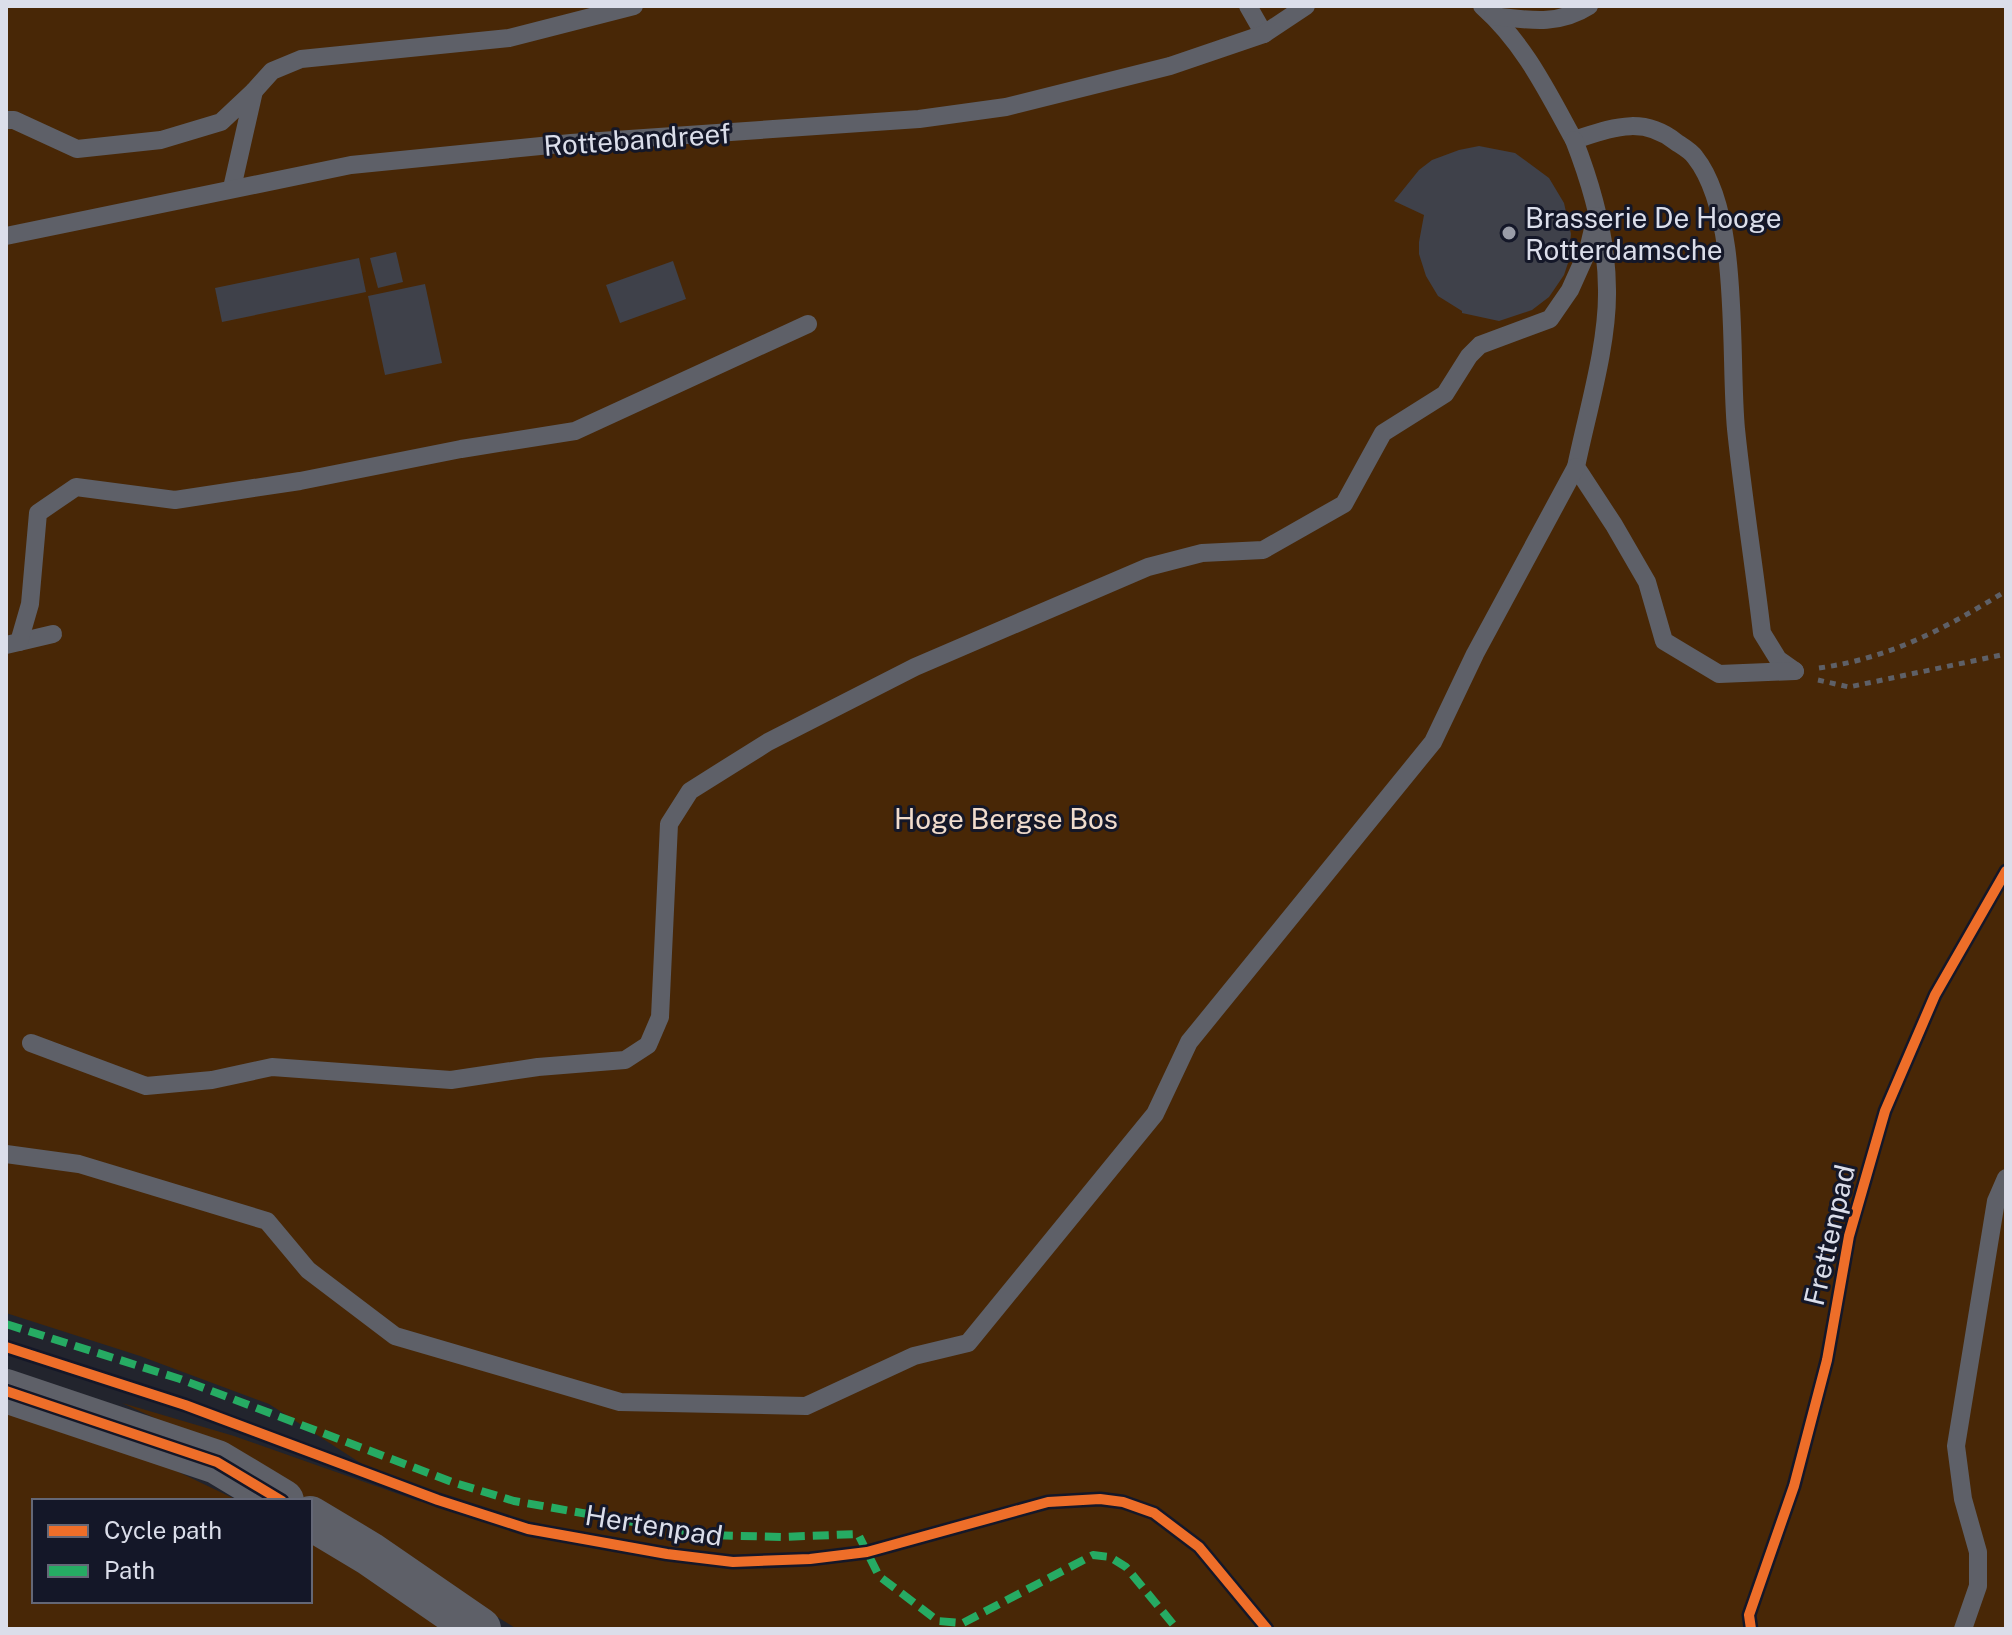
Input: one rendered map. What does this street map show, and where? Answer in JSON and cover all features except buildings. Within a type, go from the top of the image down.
[{"type":"street","points":[[6,1391],[217,1462],[279,1499]]},
{"type":"street","points":[[312,1519],[370,1554],[479,1629]]},
{"type":"lane","points":[[6,120],[14,120],[77,149],[161,140],[221,122],[272,71],[301,59],[509,38],[634,6]]},
{"type":"lane","points":[[1248,6],[1264,34]]},
{"type":"lane","name":"Rottebandreef","points":[[6,236],[351,165],[571,143],[919,119],[1006,107],[1170,66],[1264,34],[1306,6]]},
{"type":"lane","points":[[1487,11],[1550,22],[1574,16],[1589,6]]},
{"type":"lane","points":[[6,1154],[79,1164],[267,1221],[308,1270],[395,1336],[620,1402],[806,1406],[914,1356],[968,1343],[1155,1114],[1189,1042],[1433,742],[1475,654],[1576,467],[1604,333],[1607,291],[1605,258],[1589,180],[1574,140],[1520,46],[1487,11]]},
{"type":"lane","points":[[232,188],[254,91]]},
{"type":"lane","points":[[1574,140],[1618,126],[1648,126],[1667,134],[1695,156],[1714,191],[1726,240],[1736,429],[1762,633],[1778,659],[1795,671]]},
{"type":"lane","points":[[31,1043],[146,1086],[212,1080],[272,1067],[451,1080],[538,1067],[625,1060],[648,1045],[660,1017],[669,824],[690,791],[768,742],[915,667],[1148,567],[1202,553],[1263,550],[1344,504],[1383,433],[1445,394],[1469,356],[1480,345],[1550,319],[1570,290],[1588,250],[1596,216]]},
{"type":"lane","points":[[12,643],[30,604],[38,513],[76,487],[175,500],[300,481],[461,449],[575,431],[808,324]]},
{"type":"lane","points":[[1576,467],[1647,582],[1664,641],[1719,674],[1795,671]]},
{"type":"lane","points":[[12,643],[53,634]]},
{"type":"lane","points":[[1963,1629],[1978,1586],[1978,1552],[1963,1499],[1956,1446],[1996,1201],[2006,1178]]},
{"type":"path","points":[[1795,671],[1885,654],[1947,627],[2006,591]]},
{"type":"path","points":[[1795,671],[1826,683],[1849,687],[2006,654]]},
{"type":"green space","name":"Hoge Bergse Bos","points":[[6,6],[2006,6],[2006,1629],[517,1629],[312,1503],[312,1499],[306,1499],[233,1454],[122,1403],[234,1436],[421,1502],[269,1404],[140,1356],[6,1313]]},
{"type":"green space","points":[[6,1403],[116,1442],[235,1499],[32,1499],[32,1603],[312,1603],[312,1542],[447,1629],[6,1629]]},
{"type":"marked path","points":[[6,1324],[180,1379],[452,1482],[514,1501],[707,1535],[781,1537],[858,1534],[879,1576],[938,1621],[963,1623],[1093,1555],[1110,1557],[1126,1567],[1177,1629]]},
{"type":"cycle path","name":"Frettenpad","points":[[1751,1629],[1749,1615],[1794,1486],[1827,1360],[1849,1236],[1885,1111],[1935,995],[2006,871]]},
{"type":"cycle path","name":"Hertenpad","points":[[6,1347],[185,1405],[438,1500],[528,1529],[667,1554],[733,1562],[810,1559],[867,1552],[1048,1502],[1100,1499],[1123,1502],[1154,1513],[1199,1547],[1267,1629]]},
{"type":"cycle path","points":[[6,1391],[217,1462],[279,1499]]},
{"type":"place","name":"Brasserie De Hooge Rotterdamsche","points":[[1509,233]]}]
